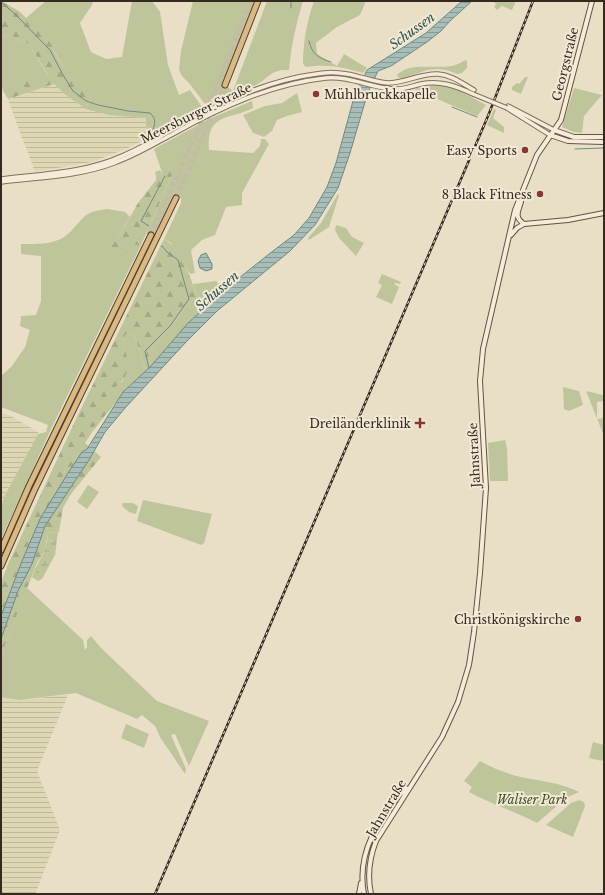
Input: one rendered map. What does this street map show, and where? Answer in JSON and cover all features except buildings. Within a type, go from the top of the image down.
[{"type":"highway","points":[[225,85],[258,1]]},
{"type":"highway","points":[[1,566],[34,491],[176,198]]},
{"type":"highway","points":[[1,550],[29,486],[151,235]]},
{"type":"main road","name":"Georgstraße","points":[[554,130],[561,120],[592,1]]},
{"type":"main road","name":"Jahnstraße","points":[[371,894],[369,882],[370,859],[376,841],[442,737],[462,691],[472,649],[480,573],[486,488],[480,370],[513,218],[537,155],[554,130]]},
{"type":"main road","name":"Meersburger Straße","points":[[554,130],[574,137],[604,137]]},
{"type":"main road","name":"Meersburger Straße","points":[[550,135],[568,141],[604,142]]},
{"type":"main road","points":[[521,194],[517,216],[518,220],[524,224]]},
{"type":"main road","points":[[510,237],[517,228],[524,224],[568,220],[604,213]]},
{"type":"main road","name":"Jahnstraße","points":[[364,894],[362,881],[366,850],[382,818],[415,779]]},
{"type":"main road","points":[[382,818],[388,821]]},
{"type":"main road","points":[[359,894],[362,881]]},
{"type":"street","name":"Meersburger Straße","points":[[1,179],[53,174],[105,163],[137,150],[199,115],[237,97],[282,81],[308,75],[330,73],[347,74],[376,81],[393,83],[438,74],[449,77],[474,92],[554,130]]},
{"type":"street","name":"Meersburger Straße","points":[[1,182],[69,175],[104,166],[154,144],[207,116],[238,102],[275,88],[299,82],[325,78],[347,78],[397,89],[439,82],[474,92]]},
{"type":"street","name":"Meersburger Straße","points":[[507,107],[550,135]]},
{"type":"shaded area","points":[[54,84],[67,96],[109,115],[146,118],[146,126],[150,137],[128,148],[92,162],[35,172],[8,99]]},
{"type":"shaded area","points":[[1,413],[9,415],[38,432],[38,434],[4,497],[1,509]]},
{"type":"shaded area","points":[[68,695],[37,771],[60,830],[36,894],[1,894],[1,697],[19,700]]},
{"type":"green space","points":[[1,1],[19,11],[53,44],[52,48],[65,68],[74,80],[91,96],[86,109],[67,96],[54,84],[8,99],[2,89],[48,75],[29,44],[10,36],[1,35]]},
{"type":"green space","points":[[46,1],[93,1],[80,23],[91,52],[106,59],[122,57],[132,1],[152,1],[160,12],[168,65],[179,95],[190,90],[202,107],[150,137],[146,126],[146,118],[109,115],[86,109],[91,96],[79,86],[67,72],[52,48],[26,18]]},
{"type":"green space","points":[[193,1],[255,1],[223,83],[233,91],[267,1],[303,1],[294,36],[289,70],[274,72],[256,85],[215,98],[205,104],[182,76],[179,70],[181,51]]},
{"type":"green space","points":[[314,1],[366,1],[360,15],[337,27],[316,43],[317,54],[337,66],[344,54],[367,68],[363,73],[335,67],[306,67],[303,64],[306,32]]},
{"type":"green space","points":[[493,1],[516,1],[512,10],[502,6],[497,10],[494,7],[496,4]]},
{"type":"green space","points":[[1,35],[10,36],[29,44],[48,76],[2,89]]},
{"type":"green space","points":[[465,60],[467,61],[467,68],[462,73],[457,74],[447,70],[437,69],[427,70],[402,79],[397,75],[403,70],[411,68],[449,66],[458,64]]},
{"type":"green space","points":[[525,77],[528,77],[521,94],[512,90],[512,87],[517,83],[519,84]]},
{"type":"green space","points":[[438,84],[451,86],[486,105],[477,116],[414,89]]},
{"type":"green space","points":[[574,88],[602,95],[584,116],[582,133],[574,132],[562,127]]},
{"type":"green space","points":[[297,93],[302,112],[277,120],[272,131],[264,137],[253,133],[243,115],[265,106],[282,103]]},
{"type":"green space","points":[[252,101],[253,108],[228,117],[215,124],[211,130],[209,138],[209,150],[253,153],[260,146],[261,139],[265,139],[269,144],[242,193],[242,205],[226,207],[215,235],[202,240],[191,250],[195,273],[190,274],[170,242],[164,239],[181,203],[181,198],[173,198],[156,235],[146,234],[172,175],[163,175],[154,149],[209,119]]},
{"type":"green space","points":[[494,109],[496,110],[493,118],[504,127],[504,133],[487,125]]},
{"type":"green space","points":[[160,170],[163,175],[171,172],[172,175],[141,245],[134,245],[128,253],[123,251],[118,260],[112,255],[110,248],[138,203],[156,180],[155,172]]},
{"type":"green space","points":[[338,194],[339,195],[329,227],[309,240],[308,238],[321,223]]},
{"type":"green space","points":[[107,209],[125,212],[130,217],[110,248],[123,250],[134,245],[141,245],[52,427],[1,539],[1,509],[4,497],[38,434],[46,432],[48,425],[1,407],[1,376],[12,366],[25,347],[30,330],[20,326],[21,316],[36,315],[41,301],[41,256],[21,254],[21,244],[43,244],[59,240],[70,232],[86,215]]},
{"type":"green space","points":[[336,225],[346,228],[352,237],[364,243],[356,256],[339,238],[335,230]]},
{"type":"green space","points":[[164,239],[170,243],[180,256],[189,273],[197,297],[188,303],[175,322],[148,352],[151,366],[146,371],[135,337],[128,332],[123,338],[128,366],[127,372],[122,381],[107,393],[108,409],[99,422],[91,429],[93,431],[85,443],[101,457],[71,494],[63,508],[59,532],[48,533],[45,550],[37,563],[1,655],[1,582],[77,417]]},
{"type":"green space","points":[[382,274],[401,282],[400,284],[394,284],[399,287],[392,304],[376,297],[382,285],[378,283]]},
{"type":"green space","points":[[216,281],[224,290],[188,323],[151,366],[148,352],[175,322],[188,303],[197,297],[193,284]]},
{"type":"green space","points":[[128,332],[135,337],[146,371],[128,387],[93,431],[91,429],[102,419],[108,406],[106,401],[107,393],[123,381],[127,356],[123,338]]},
{"type":"green space","points":[[563,387],[579,391],[583,405],[569,411],[564,409]]},
{"type":"green space","points":[[586,391],[603,395],[603,401],[597,402],[597,418]]},
{"type":"green space","points":[[604,418],[604,436],[597,419]]},
{"type":"green space","points":[[505,440],[507,448],[508,481],[490,481],[488,443]]},
{"type":"green space","points":[[88,485],[99,492],[87,509],[77,502]]},
{"type":"green space","points":[[143,500],[212,514],[204,543],[201,545],[137,521]]},
{"type":"green space","points":[[123,503],[132,503],[138,506],[136,514],[129,512],[122,506]]},
{"type":"green space","points":[[58,532],[55,555],[42,579],[38,581],[32,577],[35,569],[36,573],[53,554],[56,540],[47,541],[48,533]]},
{"type":"green space","points":[[56,540],[55,549],[49,564],[43,572],[39,574],[36,573],[35,569],[45,550],[47,541]]},
{"type":"green space","points":[[27,588],[83,640],[85,650],[87,647],[87,640],[91,636],[101,648],[157,701],[209,721],[189,766],[175,734],[171,735],[186,769],[185,774],[160,737],[155,726],[142,715],[137,719],[76,693],[19,700],[1,697],[1,655]]},
{"type":"green space","points":[[126,724],[149,734],[144,748],[121,738]]},
{"type":"green space","points":[[593,742],[604,745],[604,755],[602,761],[589,758]]},
{"type":"green space","name":"Waliser Park","points":[[480,761],[511,774],[558,784],[579,792],[566,798],[537,823],[469,792],[472,787],[464,781]]},
{"type":"green space","points":[[579,800],[584,802],[585,806],[573,837],[546,825],[571,803]]},
{"type":"water","points":[[462,1],[472,1],[441,31],[427,42],[391,66],[378,71],[368,92],[338,188],[315,225],[290,251],[217,311],[187,341],[125,408],[105,432],[89,460],[45,526],[32,564],[18,591],[1,639],[1,616],[40,519],[68,473],[82,452],[87,449],[123,392],[151,366],[188,323],[224,290],[294,235],[309,218],[327,187],[336,163],[353,101],[367,70],[426,33]]},
{"type":"water","points":[[206,253],[212,264],[212,269],[206,271],[200,268],[198,261],[201,255]]},
{"type":"waterway","points":[[291,1],[291,8]]},
{"type":"waterway","points":[[1,2],[16,15],[50,50],[73,91],[86,101],[98,105],[128,111],[150,113],[155,122],[152,132]]},
{"type":"waterway","points":[[309,41],[316,55],[331,62]]},
{"type":"waterway","points":[[452,107],[477,117]]},
{"type":"waterway","points":[[575,149],[604,148]]},
{"type":"waterway","points":[[149,226],[141,221],[165,176]]},
{"type":"waterway","name":"Schussen","points":[[149,368],[145,351],[170,326],[189,299],[178,260],[167,252],[162,246]]},
{"type":"tunnel","points":[[151,235],[219,82],[251,1]]},
{"type":"tunnel","points":[[176,198],[225,85]]},
{"type":"railway","points":[[155,894],[488,116],[533,1]]},
{"type":"place","name":"Mühlbruckkapelle","points":[[316,94]]},
{"type":"place","name":"Easy Sports","points":[[525,150]]},
{"type":"place","name":"8 Black Fitness","points":[[540,194]]},
{"type":"place","name":"Dreiländerklinik","points":[[420,423]]},
{"type":"place","name":"Christkönigskirche","points":[[578,619]]}]
